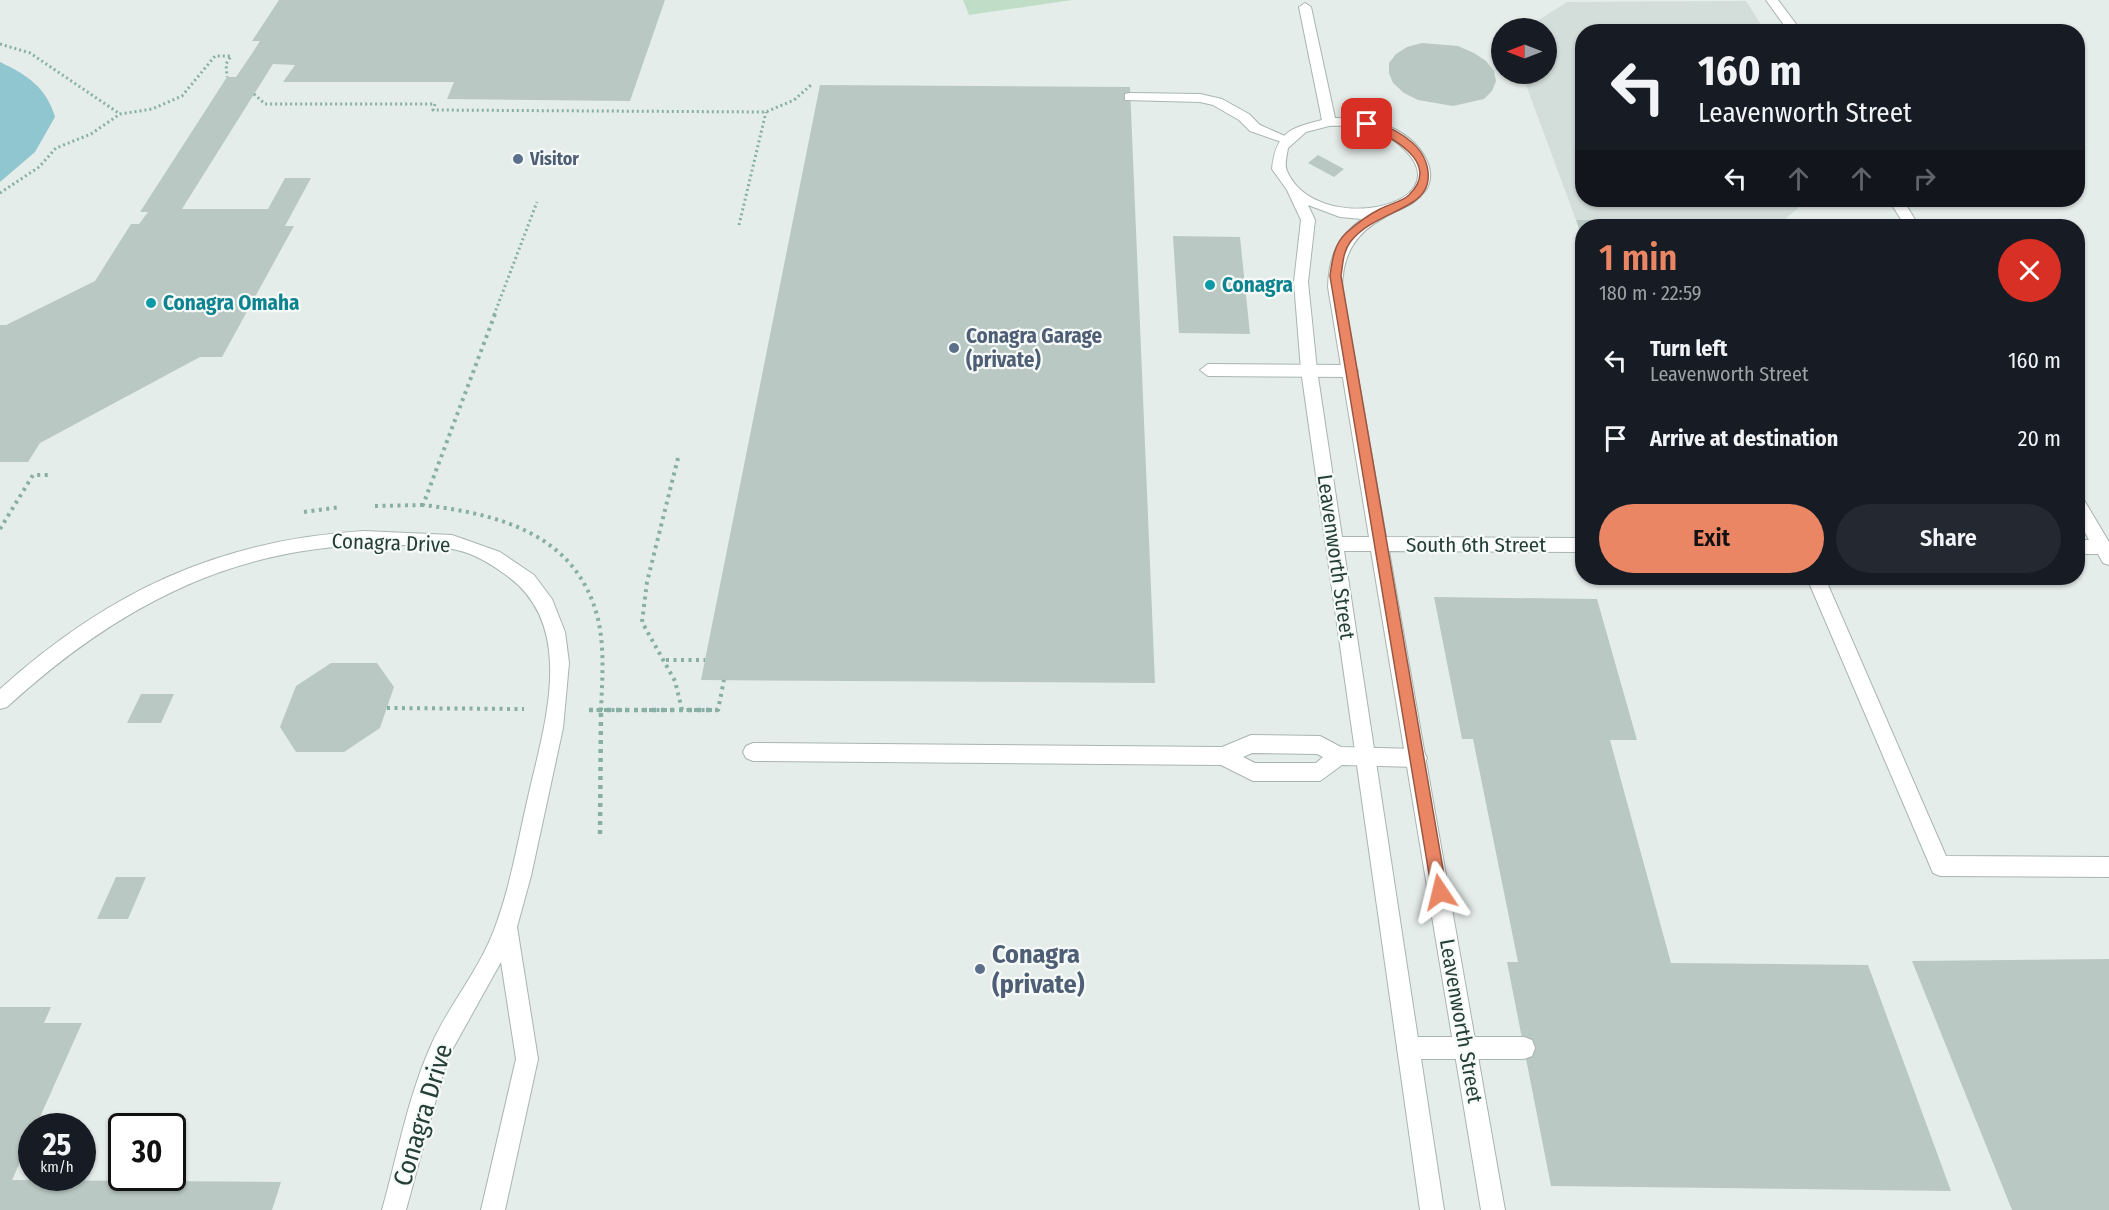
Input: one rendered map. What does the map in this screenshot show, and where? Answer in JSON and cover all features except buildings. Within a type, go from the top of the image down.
[{"type":"street","points":[[1772,0],[1790,24]]},
{"type":"street","points":[[1305,7],[1329,122]]},
{"type":"street","points":[[1130,97],[1200,99],[1217,102],[1244,117],[1255,128],[1287,140]]},
{"type":"street","name":"Leavenworth Street","points":[[1294,191],[1312,203],[1334,211],[1358,214],[1382,212],[1404,204],[1418,192],[1424,179],[1419,156],[1407,143],[1383,129],[1355,122],[1329,122],[1301,129],[1281,147],[1278,162],[1282,177],[1294,191],[1308,220],[1300,282],[1309,370],[1432,1210]]},
{"type":"street","name":"Leavenworth Street","points":[[1382,212],[1348,237],[1335,266],[1335,287],[1493,1210]]},
{"type":"street","points":[[1208,370],[1350,371]]},
{"type":"street","points":[[2085,517],[2106,553]]},
{"type":"street","name":"Conagra Drive","points":[[0,701],[64,645],[143,596],[186,576],[226,562],[304,543],[344,538],[454,543],[484,552],[509,565],[531,581],[547,604],[559,639],[561,674],[557,710],[506,926],[437,1056],[394,1210]]},
{"type":"street","name":"South 6th Street","points":[[1333,544],[1575,545]]},
{"type":"street","points":[[2085,548],[2106,553]]},
{"type":"street","points":[[1819,585],[1940,866],[2109,867]]},
{"type":"street","points":[[753,752],[1222,756],[1251,744],[1292,744],[1320,745],[1338,756],[1417,758]]},
{"type":"street","points":[[1222,756],[1253,772],[1320,772],[1338,756]]},
{"type":"street","name":"Conagra Drive","points":[[493,1210],[527,1059],[506,926]]},
{"type":"street","points":[[1408,1048],[1524,1048]]},
{"type":"path","points":[[0,44],[30,53],[120,114]]},
{"type":"path","points":[[0,193],[39,167],[56,148],[91,134],[120,114],[152,109],[182,96],[215,56],[231,56],[226,64],[227,77]]},
{"type":"path","points":[[254,94],[265,104],[435,104],[432,110],[766,112],[794,100],[812,85]]},
{"type":"path","points":[[739,225],[766,112]]},
{"type":"path","points":[[537,202],[423,505],[473,511],[505,521],[539,536],[567,558],[598,619],[602,657],[600,834]]},
{"type":"path","points":[[678,458],[643,604],[642,622],[650,639],[666,660],[675,681],[682,710]]},
{"type":"path","points":[[0,529],[33,475],[50,475]]},
{"type":"path","points":[[666,660],[705,660]]},
{"type":"path","points":[[387,708],[718,710],[724,680]]},
{"type":"shaded area","points":[[1746,1],[1761,24],[1575,24],[1575,207],[1799,207],[1786,219],[1576,219],[1526,84],[1557,84],[1557,18],[1542,18],[1567,2]]},
{"type":"green space","points":[[963,0],[1072,0],[969,15]]},
{"type":"water","points":[[0,62],[27,77],[41,90],[55,117],[35,152],[0,182]]},
{"type":"place","name":"Visitor","points":[[518,159]]},
{"type":"place","name":"Conagra","points":[[1210,285]]},
{"type":"place","name":"Conagra Omaha","points":[[151,303]]},
{"type":"place","name":"Conagra Garage (private)","points":[[954,348]]},
{"type":"place","name":"Conagra (private)","points":[[980,969]]},
{"type":"route","points":[[1367,124],[1389,131],[1407,143],[1419,156],[1424,171],[1421,186],[1411,199],[1382,212],[1348,237],[1335,266],[1335,287],[1440,892]]}]
